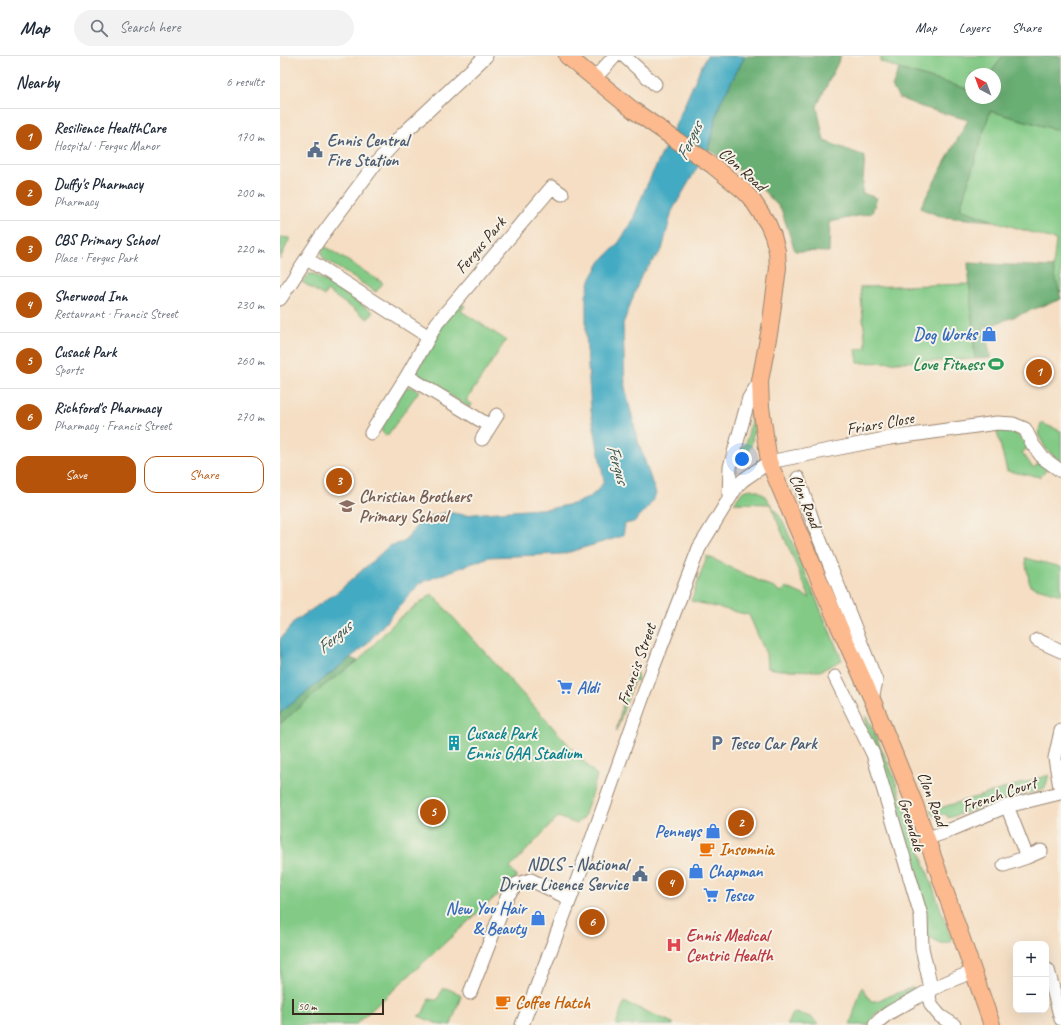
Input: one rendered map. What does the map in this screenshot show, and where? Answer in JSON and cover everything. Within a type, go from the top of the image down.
[{"type":"main road","name":"Clon Road","points":[[567,56],[594,80],[633,110],[712,165],[744,191],[753,201],[768,224],[777,251],[778,268],[770,328],[760,381],[761,407],[769,462],[872,700],[928,838],[992,1025]]},
{"type":"street","points":[[280,299],[320,238],[376,163],[402,135],[486,56]]},
{"type":"street","points":[[594,80],[615,56]]},
{"type":"street","points":[[624,56],[655,84]]},
{"type":"street","name":"Fergus Park","points":[[371,433],[407,376],[437,323],[552,187],[562,194]]},
{"type":"street","points":[[307,259],[429,337]]},
{"type":"street","points":[[407,376],[494,421],[482,439]]},
{"type":"street","points":[[729,498],[730,467],[749,398],[760,381]]},
{"type":"street","name":"Friars Close","points":[[769,462],[890,438],[997,423],[1013,424],[1024,430],[1043,458],[1061,471]]},
{"type":"street","name":"Francis Street","points":[[522,1025],[570,899],[653,668],[699,548],[729,498],[743,480],[769,462]]},
{"type":"street","points":[[798,478],[814,525],[876,681],[872,700]]},
{"type":"street","points":[[798,530],[814,525]]},
{"type":"street","points":[[1037,640],[1061,651]]},
{"type":"street","name":"Greendale","points":[[835,677],[873,754],[921,915],[922,948],[931,988],[929,997],[931,1005],[940,1016],[954,1025]]},
{"type":"street","name":"French Court","points":[[928,838],[1007,806],[1061,793],[1055,758],[1061,731]]},
{"type":"street","points":[[1007,806],[1027,857]]},
{"type":"street","points":[[1004,865],[1041,851]]},
{"type":"street","points":[[470,993],[508,895],[517,884],[531,880],[570,899]]},
{"type":"street","points":[[875,1025],[882,1017],[931,988],[973,972]]},
{"type":"street","points":[[1049,974],[1061,1019]]},
{"type":"green space","points":[[745,56],[841,56],[817,106],[824,141],[865,156],[862,193],[877,198],[872,213],[830,222],[829,252],[795,251],[781,209],[764,191],[740,171],[708,149],[720,103]]},
{"type":"green space","points":[[882,56],[1003,56],[994,68],[965,68],[965,88],[899,69],[880,61]]},
{"type":"green space","points":[[1003,56],[1061,56],[1061,131],[990,111],[960,209],[994,221],[942,217],[920,208],[968,120],[922,107],[899,98],[892,87],[899,69],[965,88],[965,104],[1001,104],[1001,68],[994,68]]},
{"type":"green space","points":[[990,111],[1061,131],[1061,292],[1059,293],[1053,267],[1056,240],[960,209]]},
{"type":"green space","points":[[280,237],[290,238],[280,259]]},
{"type":"green space","points":[[324,246],[383,283],[376,292],[324,259],[322,256],[322,250]]},
{"type":"green space","points":[[968,263],[1053,267],[1061,299],[984,328],[991,358],[975,359]]},
{"type":"green space","points":[[309,274],[314,274],[373,312],[368,319],[327,291],[324,296],[302,282]]},
{"type":"green space","points":[[970,284],[975,359],[858,363],[856,349],[866,348],[860,287]]},
{"type":"green space","points":[[460,303],[465,306],[461,311],[506,340],[466,401],[472,404],[470,408],[420,376],[417,371],[443,324]]},
{"type":"green space","points":[[406,387],[411,387],[419,391],[387,436],[382,432],[381,424]]},
{"type":"green space","points":[[751,414],[755,423],[751,446],[739,464],[736,463],[741,448],[746,444]]},
{"type":"green space","points":[[1041,423],[1061,431],[1061,463],[1046,449],[1038,434]]},
{"type":"green space","points":[[996,428],[1007,430],[1022,439],[1028,448],[1022,452],[1033,468],[1039,463],[1047,470],[1040,477],[1007,471]]},
{"type":"green space","points":[[751,489],[764,495],[783,521],[842,660],[820,671],[781,670],[767,668],[766,654],[749,615],[691,601],[707,556],[782,592],[786,587],[810,598],[770,504],[734,503],[743,491]]},
{"type":"green space","points":[[1025,558],[1061,567],[1061,595],[1030,586]]},
{"type":"green space","points":[[432,594],[597,776],[584,817],[577,824],[558,817],[510,868],[517,877],[355,1025],[280,1025],[280,724],[326,684],[358,661],[398,619]]},
{"type":"green space","points":[[350,658],[358,661],[326,684],[280,724],[280,713]]},
{"type":"green space","points":[[631,668],[636,671],[638,681],[634,680],[616,732]]},
{"type":"green space","points":[[866,715],[892,772],[952,941],[941,943],[932,938],[927,938],[927,912],[907,840],[875,743],[865,728]]},
{"type":"green space","points":[[1049,775],[1045,788],[948,818],[946,814],[933,816],[930,811]]},
{"type":"green space","points":[[862,987],[871,1001],[876,1001],[914,987],[913,992],[875,1014],[868,1025],[850,1025]]},
{"type":"green space","points":[[446,988],[460,994],[461,996],[451,1025],[441,1025],[418,1016],[423,1013],[429,999],[438,999],[442,989]]},
{"type":"green space","points":[[624,1002],[673,1023],[673,1025],[616,1025]]},
{"type":"green space","points":[[792,1013],[810,1017],[818,1025],[787,1025]]},
{"type":"water","name":"Fergus","points":[[707,56],[745,56],[720,103],[708,149],[672,211],[662,250],[641,276],[623,324],[625,387],[638,441],[656,494],[649,506],[634,522],[625,524],[623,536],[563,554],[489,557],[420,583],[364,647],[280,713],[280,639],[295,621],[339,591],[389,546],[404,542],[422,519],[447,512],[465,515],[553,508],[577,503],[590,497],[599,489],[604,481],[591,411],[586,335],[586,297],[590,280],[601,261],[617,245],[631,224],[645,189]]},
{"type":"place","name":"Ennis Central Fire Station","points":[[315,150]]},
{"type":"place","name":"Dog Works","points":[[989,334]]},
{"type":"place","name":"Love Fitness","points":[[996,364]]},
{"type":"place","name":"Resilience HealthCare","points":[[1039,372]]},
{"type":"place","name":"CBS Primary School","points":[[339,481]]},
{"type":"place","name":"Christian Brothers Primary School","points":[[347,506]]},
{"type":"place","name":"Aldi","points":[[565,687]]},
{"type":"place","name":"Cusack Park Ennis GAA Stadium","points":[[454,743]]},
{"type":"place","name":"Tesco Car Park","points":[[717,743]]},
{"type":"place","name":"Cusack Park","points":[[433,812]]},
{"type":"place","name":"Duffy's Pharmacy","points":[[741,823]]},
{"type":"place","name":"Penneys","points":[[713,831]]},
{"type":"place","name":"Insomnia","points":[[707,849]]},
{"type":"place","name":"Chapman","points":[[696,871]]},
{"type":"place","name":"NDLS - National Driver Licence Service","points":[[640,874]]},
{"type":"place","name":"Sherwood Inn","points":[[671,883]]},
{"type":"place","name":"Tesco","points":[[711,895]]},
{"type":"place","name":"New You Hair & Beauty","points":[[538,918]]},
{"type":"place","name":"Richford's Pharmacy","points":[[592,922]]},
{"type":"place","name":"Ennis Medical Centric Health","points":[[674,945]]},
{"type":"place","name":"Coffee Hatch","points":[[503,1002]]}]
